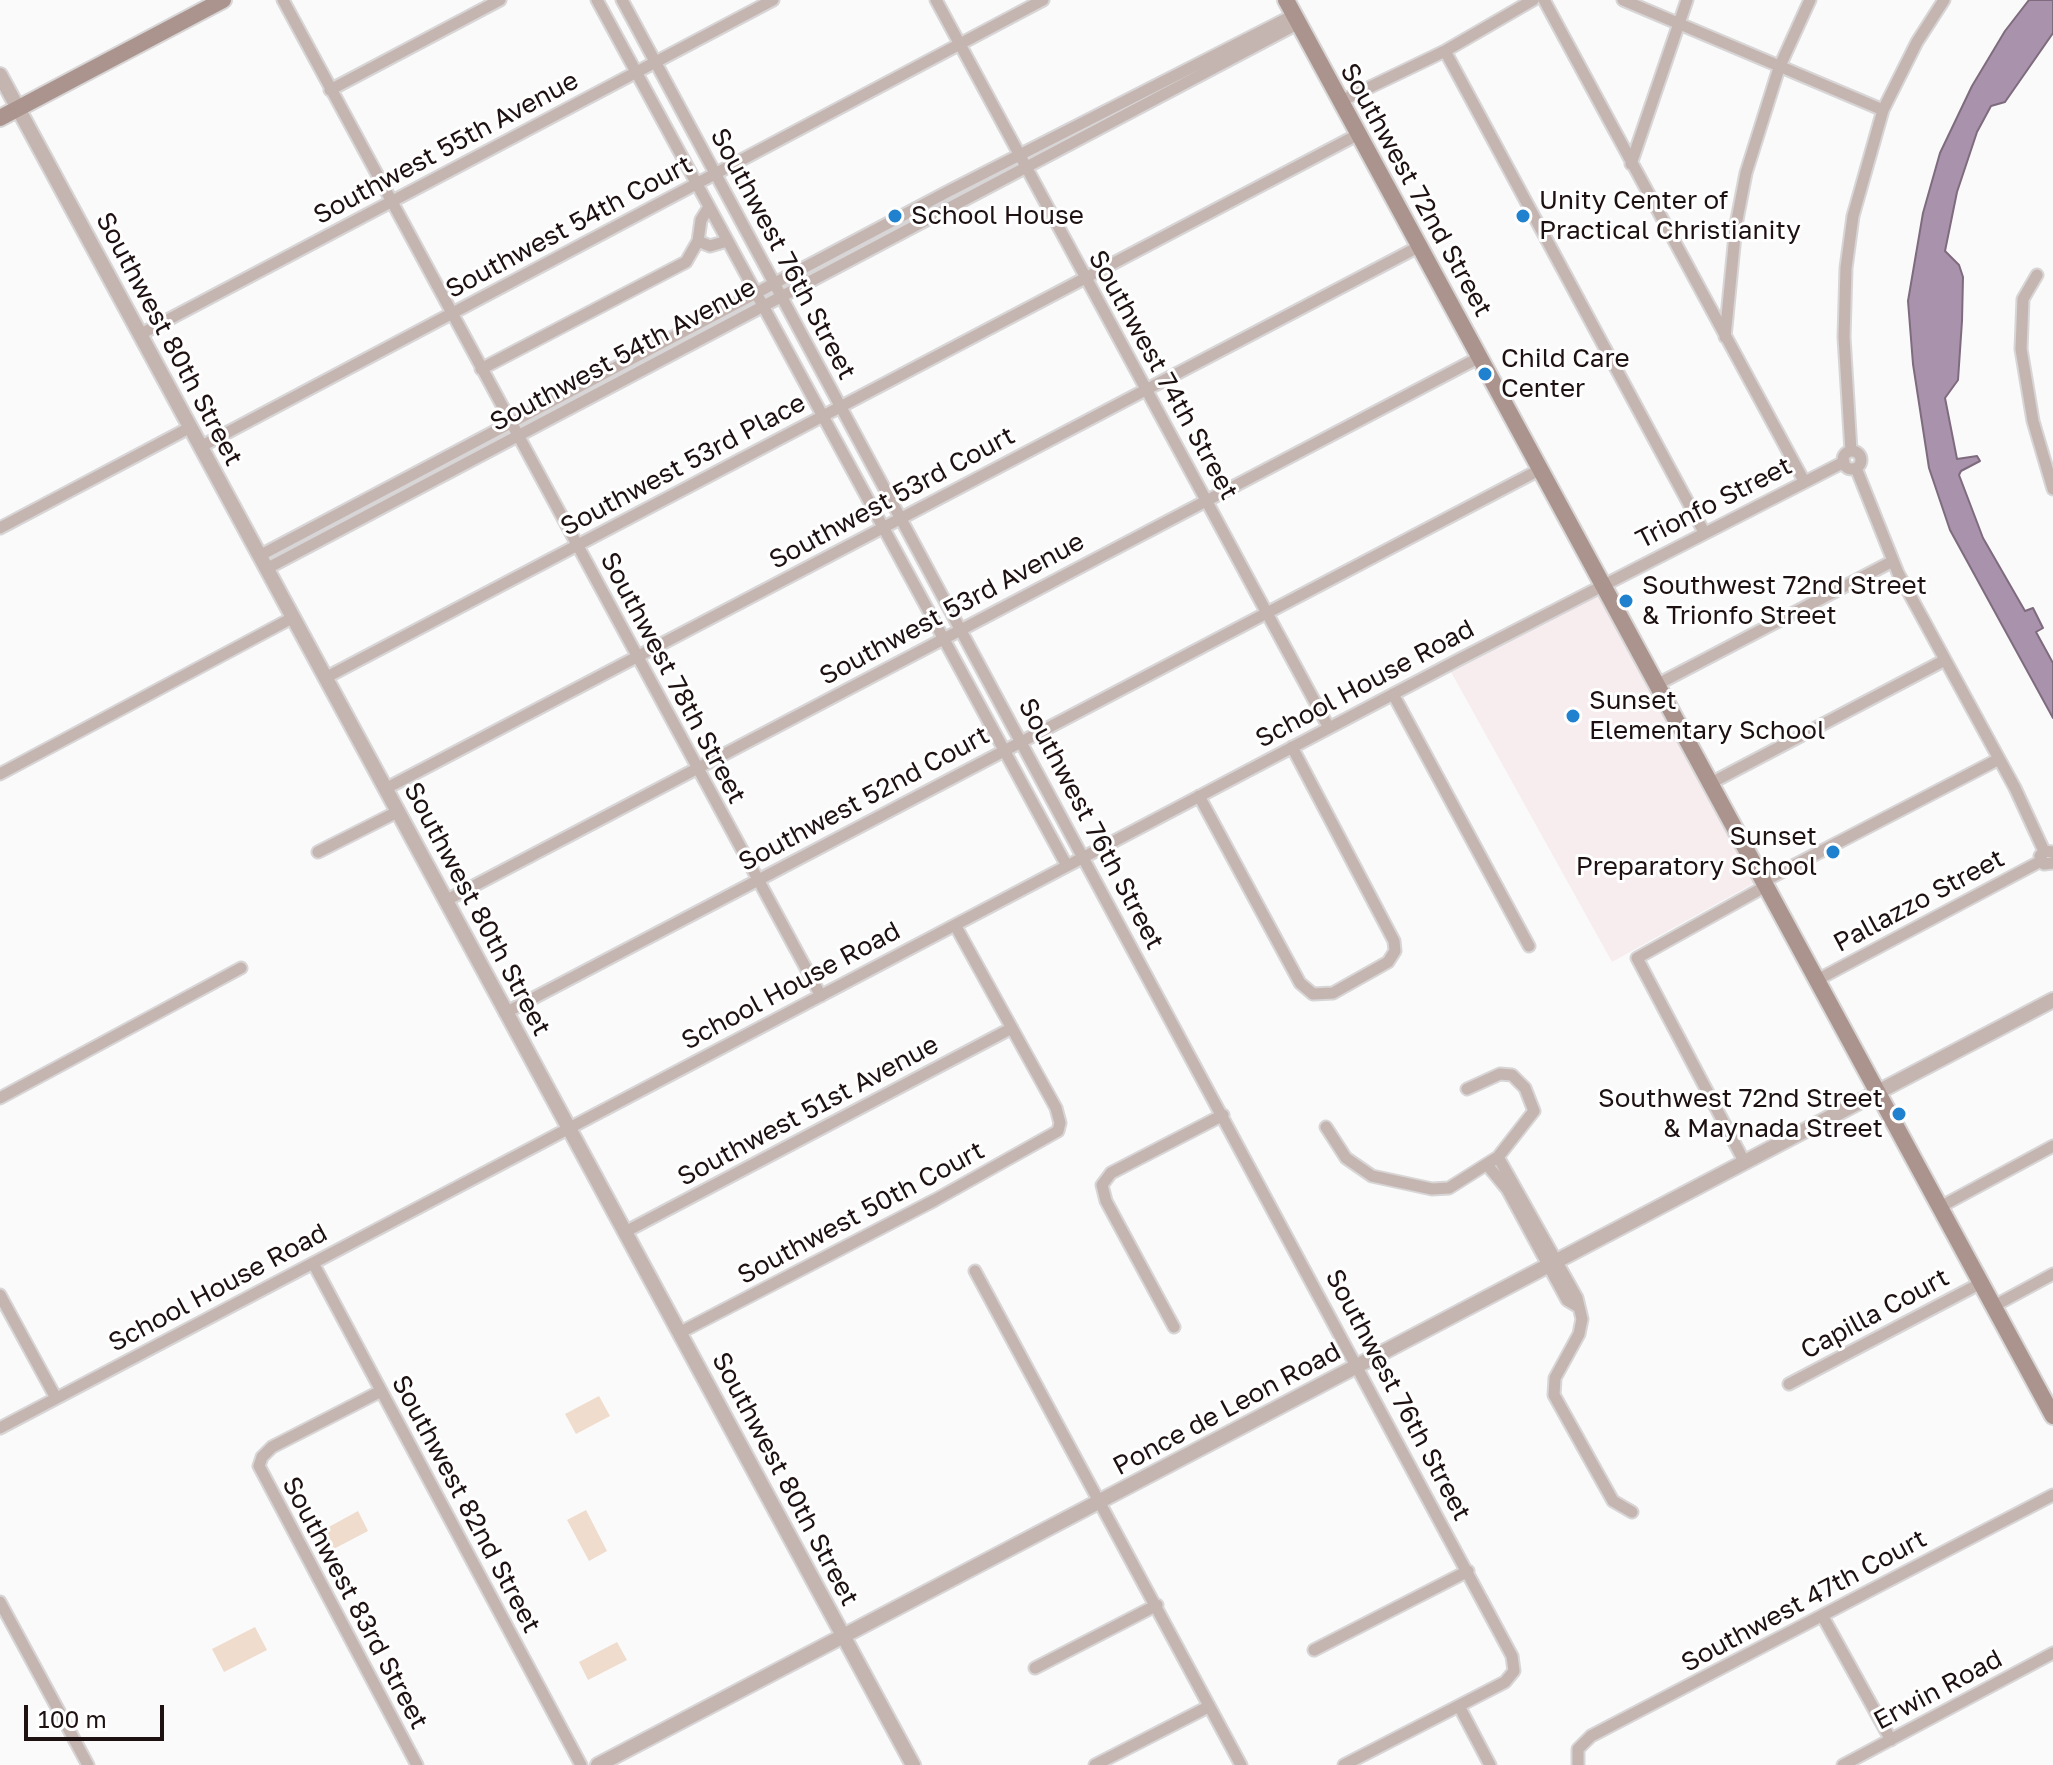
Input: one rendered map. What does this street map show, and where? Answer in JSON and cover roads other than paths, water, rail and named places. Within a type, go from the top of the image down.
[{"type":"main road","points":[[0,118],[223,0]]},
{"type":"main road","name":"Southwest 72nd Street","points":[[1293,13],[2051,1407]]},
{"type":"street","name":"Southwest 78th Street","points":[[283,0],[821,996]]},
{"type":"street","points":[[330,90],[500,0]]},
{"type":"street","name":"Southwest 76th Street","points":[[597,0],[1067,866]]},
{"type":"street","name":"Southwest 76th Street","points":[[622,0],[1512,1656],[1514,1671],[1505,1682],[1459,1706]]},
{"type":"street","name":"Southwest 55th Avenue","points":[[139,335],[773,0]]},
{"type":"street","name":"Southwest 74th Street","points":[[936,0],[1329,728]]},
{"type":"street","name":"Southwest 54th Court","points":[[200,447],[1043,0]]},
{"type":"street","points":[[1341,101],[1445,51],[1533,0]]},
{"type":"street","points":[[1544,0],[1804,481]]},
{"type":"street","points":[[1623,0],[1883,110]]},
{"type":"street","points":[[1631,164],[1687,0]]},
{"type":"street","points":[[1725,337],[1741,197],[1779,68],[1810,0]]},
{"type":"street","points":[[1944,0],[1917,42],[1883,110],[1848,243],[1844,337],[1848,467],[1856,468],[1866,485],[1893,561],[2049,859]]},
{"type":"street","name":"Southwest 54th Avenue","points":[[262,562],[511,423],[755,293],[1293,13]]},
{"type":"street","name":"Southwest 54th Avenue","points":[[262,562],[517,435],[782,296],[1026,166],[1293,13]]},
{"type":"street","points":[[1445,51],[1704,532]]},
{"type":"street","name":"Southwest 80th Street","points":[[0,75],[913,1765]]},
{"type":"street","name":"Southwest 53rd Place","points":[[325,678],[1359,134]]},
{"type":"street","points":[[481,369],[686,262],[698,241],[701,220],[709,207]]},
{"type":"street","points":[[698,241],[710,246],[727,241]]},
{"type":"street","name":"Southwest 53rd Court","points":[[385,789],[1420,246]]},
{"type":"street","points":[[2037,275],[2023,299],[2021,349],[2031,409],[2053,489]]},
{"type":"street","name":"Southwest 53rd Avenue","points":[[445,901],[1480,357]]},
{"type":"street","points":[[0,528],[189,428]]},
{"type":"street","name":"Trionfo Street","points":[[1603,584],[1847,456]]},
{"type":"street","name":"Southwest 52nd Court","points":[[505,1013],[1541,469]]},
{"type":"street","points":[[1658,684],[1893,561]]},
{"type":"street","name":"School House Road","points":[[0,1428],[1603,584]]},
{"type":"street","points":[[0,774],[292,618]]},
{"type":"street","points":[[1711,783],[1945,660]]},
{"type":"street","points":[[1393,694],[1529,946]]},
{"type":"street","points":[[1199,796],[1297,977],[1313,994],[1333,993],[1388,962],[1395,946],[1388,924],[1292,747]]},
{"type":"street","points":[[1745,1163],[1637,958],[1765,884],[1999,759]]},
{"type":"street","points":[[318,852],[397,812]]},
{"type":"street","name":"Pallazzo Street","points":[[1817,980],[2049,859]]},
{"type":"street","points":[[955,925],[1012,1028]]},
{"type":"street","points":[[0,1098],[241,968]]},
{"type":"street","name":"Ponce de Leon Road","points":[[598,1765],[2053,1000]]},
{"type":"street","name":"Southwest 50th Court","points":[[679,1333],[935,1200],[1050,1137],[1060,1128],[1056,1108],[1012,1028]]},
{"type":"street","name":"Southwest 51st Avenue","points":[[625,1232],[1012,1028]]},
{"type":"street","points":[[1326,1127],[1343,1154],[1357,1167],[1378,1178],[1417,1186],[1449,1188],[1488,1166],[1533,1113],[1525,1088],[1506,1074],[1467,1089]]},
{"type":"street","points":[[1174,1327],[1106,1201],[1102,1185],[1111,1173],[1223,1115]]},
{"type":"street","points":[[1940,1207],[2053,1146]]},
{"type":"street","points":[[1498,1157],[1552,1263],[1577,1298],[1581,1329],[1555,1378],[1554,1395],[1613,1501],[1632,1512]]},
{"type":"street","points":[[1488,1166],[1514,1193]]},
{"type":"street","name":"Southwest 82nd Street","points":[[313,1263],[581,1765]]},
{"type":"street","points":[[975,1271],[1241,1765]]},
{"type":"street","points":[[1994,1306],[2053,1274]]},
{"type":"street","name":"Capilla Court","points":[[1789,1384],[1981,1283]]},
{"type":"street","points":[[0,1295],[56,1398]]},
{"type":"street","name":"Southwest 83rd Street","points":[[381,1391],[272,1447],[260,1460],[262,1476],[417,1765]]},
{"type":"street","name":"Southwest 47th Court","points":[[1578,1765],[1578,1749],[1591,1736],[2053,1495]]},
{"type":"street","points":[[1314,1650],[1468,1571]]},
{"type":"street","points":[[0,1602],[88,1765]]},
{"type":"street","points":[[1035,1668],[1157,1605]]},
{"type":"street","points":[[1823,1617],[1891,1740]]},
{"type":"street","name":"Erwin Road","points":[[1843,1765],[2053,1653]]},
{"type":"street","points":[[1344,1765],[1459,1706],[1490,1765]]},
{"type":"street","points":[[1095,1765],[1208,1707]]},
{"type":"place","name":"School House","points":[[895,216]]},
{"type":"place","name":"Unity Center of Practical Christianity","points":[[1523,216]]},
{"type":"place","name":"Child Care Center","points":[[1485,374]]},
{"type":"place","name":"Southwest 72nd Street & Trionfo Street","points":[[1626,601]]},
{"type":"place","name":"Sunset Elementary School","points":[[1573,716]]},
{"type":"place","name":"Sunset Preparatory School","points":[[1833,852]]},
{"type":"place","name":"Southwest 72nd Street & Maynada Street","points":[[1899,1114]]}]
